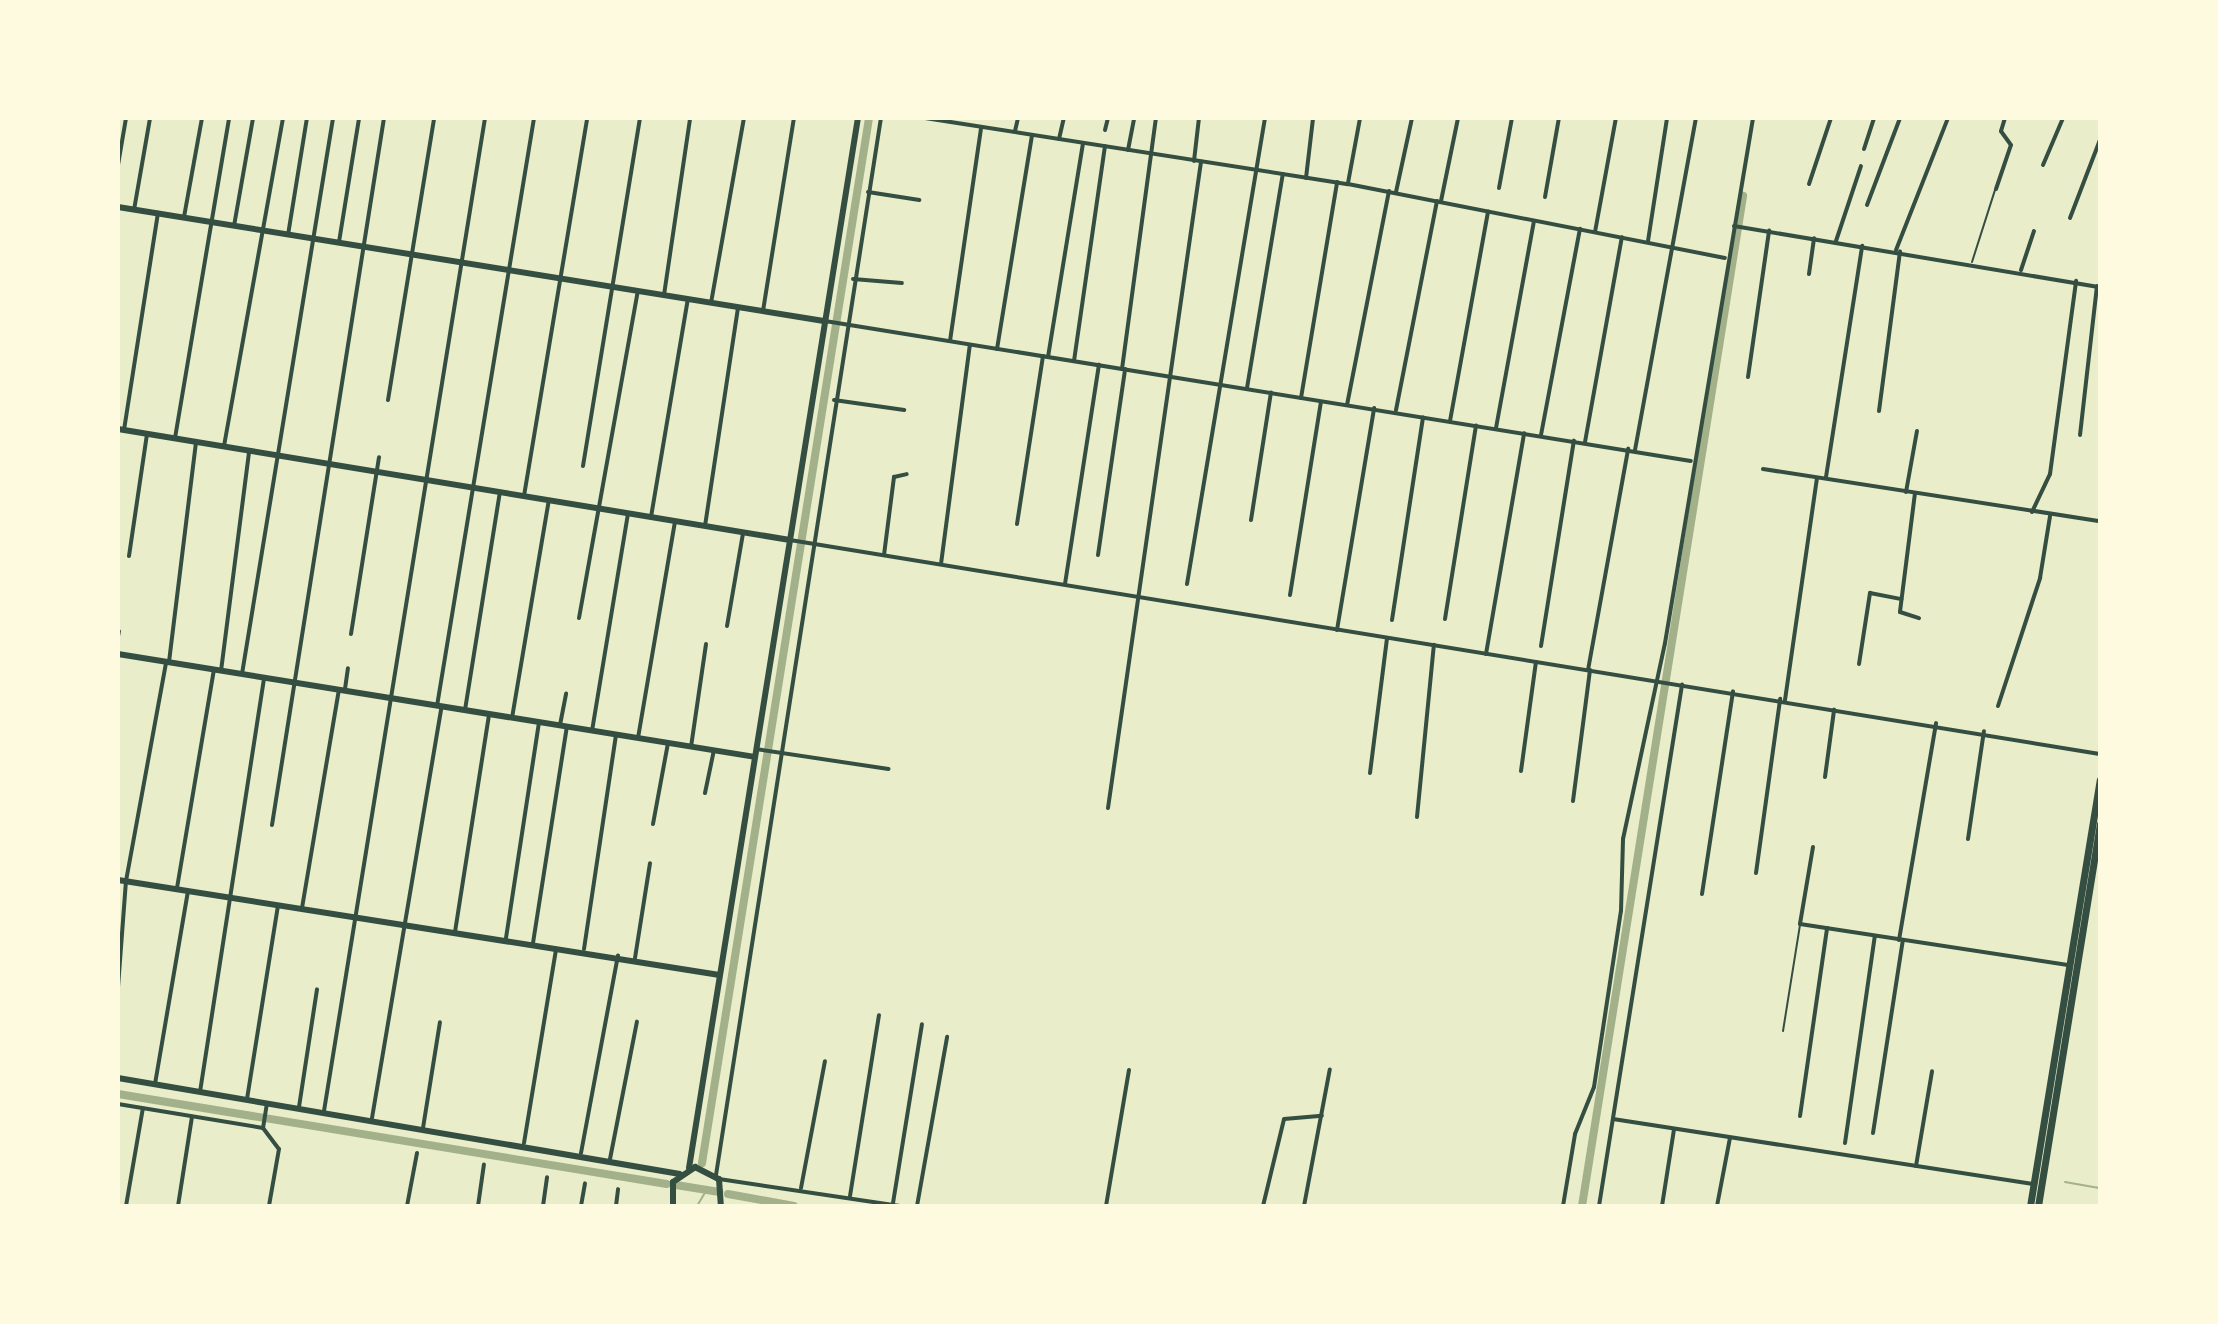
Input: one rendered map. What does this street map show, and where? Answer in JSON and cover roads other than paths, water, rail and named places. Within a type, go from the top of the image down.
[{"type":"main road","points":[[2030,1206],[2100,780]]},
{"type":"main road","points":[[2038,1206],[2100,824]]},
{"type":"street","points":[[118,165],[126,118]]},
{"type":"street","points":[[134,210],[150,118]]},
{"type":"street","points":[[184,217],[202,118]]},
{"type":"street","points":[[175,438],[229,118]]},
{"type":"street","points":[[234,226],[253,118]]},
{"type":"street","points":[[224,447],[260,230],[283,118]]},
{"type":"street","points":[[288,235],[307,118]]},
{"type":"street","points":[[242,674],[274,454],[333,118]]},
{"type":"street","points":[[339,242],[359,118]]},
{"type":"street","points":[[272,825],[291,682],[384,118]]},
{"type":"street","points":[[388,400],[434,118]]},
{"type":"street","points":[[324,1111],[485,118]]},
{"type":"street","points":[[372,1118],[407,925],[474,488],[513,268],[534,118]]},
{"type":"street","points":[[524,496],[587,118]]},
{"type":"street","points":[[583,466],[609,286],[640,118]]},
{"type":"street","points":[[664,295],[690,118]]},
{"type":"street","points":[[711,303],[744,118]]},
{"type":"street","points":[[763,311],[794,118]]},
{"type":"street","points":[[673,1206],[671,1188],[680,1174],[689,1168],[755,757],[759,749],[858,118]]},
{"type":"street","points":[[721,1206],[718,1177],[778,750],[844,324],[881,118]]},
{"type":"street","points":[[925,118],[1396,192],[1725,258]]},
{"type":"street","points":[[1015,132],[1018,118]]},
{"type":"street","points":[[1059,140],[1064,118]]},
{"type":"street","points":[[1105,130],[1108,118]]},
{"type":"street","points":[[1128,150],[1134,118]]},
{"type":"street","points":[[1098,555],[1156,118]]},
{"type":"street","points":[[1194,161],[1199,118]]},
{"type":"street","points":[[1187,584],[1265,118]]},
{"type":"street","points":[[1306,178],[1313,118]]},
{"type":"street","points":[[1348,184],[1360,118]]},
{"type":"street","points":[[1396,192],[1412,118]]},
{"type":"street","points":[[1396,411],[1458,118]]},
{"type":"street","points":[[1499,188],[1512,118]]},
{"type":"street","points":[[1545,197],[1559,118]]},
{"type":"street","points":[[1595,232],[1616,118]]},
{"type":"street","points":[[1648,241],[1667,118]]},
{"type":"street","points":[[1635,450],[1696,118]]},
{"type":"street","points":[[1563,1206],[1575,1134],[1594,1087],[1621,911],[1623,839],[1656,680],[1725,258],[1735,226],[1753,118]]},
{"type":"street","points":[[1809,184],[1831,118]]},
{"type":"street","points":[[1864,149],[1874,118]]},
{"type":"street","points":[[1867,205],[1900,118]]},
{"type":"street","points":[[1879,411],[1898,250],[1948,118]]},
{"type":"street","points":[[1996,189],[2011,145],[2001,131],[2005,118]]},
{"type":"street","points":[[2043,165],[2063,118]]},
{"type":"street","points":[[950,341],[981,128]]},
{"type":"street","points":[[997,349],[1032,136]]},
{"type":"street","points":[[2070,218],[2100,140]]},
{"type":"street","points":[[1017,524],[1083,144]]},
{"type":"street","points":[[1074,361],[1105,146]]},
{"type":"street","points":[[1108,808],[1201,162]]},
{"type":"street","points":[[1836,241],[1861,166]]},
{"type":"street","points":[[1247,389],[1283,174]]},
{"type":"street","points":[[1301,398],[1337,182]]},
{"type":"street","points":[[1347,405],[1389,191]]},
{"type":"street","points":[[868,192],[919,200]]},
{"type":"street","points":[[118,207],[513,268],[711,303],[1321,402],[1396,411],[1691,461]]},
{"type":"street","points":[[1450,421],[1488,211]]},
{"type":"street","points":[[158,213],[121,430],[1065,584],[1136,599],[1733,691],[1834,710],[1936,723],[2100,754]]},
{"type":"street","points":[[1496,428],[1534,221]]},
{"type":"street","points":[[1735,226],[1972,262],[2099,287],[2080,435]]},
{"type":"street","points":[[1541,436],[1580,229]]},
{"type":"street","points":[[1748,377],[1769,231]]},
{"type":"street","points":[[2021,271],[2034,231]]},
{"type":"street","points":[[1585,442],[1622,237]]},
{"type":"street","points":[[1809,274],[1814,238]]},
{"type":"street","points":[[1826,478],[1862,246]]},
{"type":"street","points":[[852,279],[902,283]]},
{"type":"street","points":[[2032,512],[2050,474],[2076,281]]},
{"type":"street","points":[[579,618],[638,291]]},
{"type":"street","points":[[651,517],[688,299]]},
{"type":"street","points":[[705,526],[738,307]]},
{"type":"street","points":[[941,564],[970,345]]},
{"type":"street","points":[[1065,584],[1099,365]]},
{"type":"street","points":[[1251,520],[1271,393]]},
{"type":"street","points":[[834,400],[904,410]]},
{"type":"street","points":[[1290,595],[1321,402]]},
{"type":"street","points":[[1337,630],[1374,408]]},
{"type":"street","points":[[1392,620],[1423,417]]},
{"type":"street","points":[[1445,619],[1476,425]]},
{"type":"street","points":[[1906,492],[1917,431]]},
{"type":"street","points":[[1486,654],[1524,433]]},
{"type":"street","points":[[129,556],[147,434]]},
{"type":"street","points":[[1541,646],[1574,441]]},
{"type":"street","points":[[118,987],[122,880],[167,662],[196,442]]},
{"type":"street","points":[[1573,801],[1589,670],[1628,449]]},
{"type":"street","points":[[176,889],[217,670],[249,451]]},
{"type":"street","points":[[351,634],[379,457]]},
{"type":"street","points":[[1763,469],[2050,516],[2100,521]]},
{"type":"street","points":[[884,555],[894,477],[907,474]]},
{"type":"street","points":[[1756,873],[1817,478]]},
{"type":"street","points":[[465,710],[500,492]]},
{"type":"street","points":[[1915,493],[1901,599],[1903,616],[1919,618]]},
{"type":"street","points":[[512,718],[549,500]]},
{"type":"street","points":[[592,731],[628,513]]},
{"type":"street","points":[[1998,706],[2040,578],[2050,516]]},
{"type":"street","points":[[638,738],[675,521]]},
{"type":"street","points":[[727,626],[743,533]]},
{"type":"street","points":[[1859,664],[1870,593],[1901,599]]},
{"type":"street","points":[[1370,773],[1387,638]]},
{"type":"street","points":[[691,747],[706,644]]},
{"type":"street","points":[[1417,817],[1434,645]]},
{"type":"street","points":[[118,654],[755,757]]},
{"type":"street","points":[[1521,771],[1536,662]]},
{"type":"street","points":[[302,908],[348,668]]},
{"type":"street","points":[[200,1092],[264,678]]},
{"type":"street","points":[[1599,1206],[1652,899],[1653,833],[1680,684]]},
{"type":"street","points":[[1702,894],[1733,691]]},
{"type":"street","points":[[533,943],[566,694]]},
{"type":"street","points":[[1825,777],[1834,710]]},
{"type":"street","points":[[455,932],[489,714]]},
{"type":"street","points":[[506,938],[539,722]]},
{"type":"street","points":[[1873,1133],[1936,723]]},
{"type":"street","points":[[1968,839],[1984,731]]},
{"type":"street","points":[[584,949],[616,735]]},
{"type":"street","points":[[653,824],[668,743]]},
{"type":"street","points":[[759,749],[888,769]]},
{"type":"street","points":[[705,793],[714,750]]},
{"type":"street","points":[[1813,847],[1800,924],[2068,965]]},
{"type":"street","points":[[635,958],[650,863]]},
{"type":"street","points":[[122,880],[407,925],[584,949],[720,975]]},
{"type":"street","points":[[155,1084],[188,891]]},
{"type":"street","points":[[247,1099],[278,905]]},
{"type":"street","points":[[1800,1116],[1827,928]]},
{"type":"street","points":[[1845,1143],[1875,936]]},
{"type":"street","points":[[524,1143],[556,946]]},
{"type":"street","points":[[581,1153],[618,955]]},
{"type":"street","points":[[299,1107],[317,989]]},
{"type":"street","points":[[850,1196],[879,1015]]},
{"type":"street","points":[[423,1128],[440,1022]]},
{"type":"street","points":[[610,1159],[637,1022]]},
{"type":"street","points":[[893,1204],[922,1024]]},
{"type":"street","points":[[917,1206],[947,1037]]},
{"type":"street","points":[[801,1188],[825,1061]]},
{"type":"street","points":[[1304,1206],[1330,1069]]},
{"type":"street","points":[[1106,1206],[1129,1070]]},
{"type":"street","points":[[1916,1166],[1932,1071]]},
{"type":"street","points":[[118,1078],[524,1143],[680,1174]]},
{"type":"street","points":[[267,1102],[263,1126],[279,1149],[269,1206]]},
{"type":"street","points":[[118,1104],[263,1126]]},
{"type":"street","points":[[126,1206],[143,1108]]},
{"type":"street","points":[[1263,1206],[1284,1119],[1322,1116]]},
{"type":"street","points":[[178,1206],[192,1117]]},
{"type":"street","points":[[1613,1119],[2033,1184]]},
{"type":"street","points":[[1662,1206],[1674,1129]]},
{"type":"street","points":[[1717,1206],[1730,1138]]},
{"type":"street","points":[[407,1206],[417,1153]]},
{"type":"street","points":[[478,1206],[484,1164]]},
{"type":"street","points":[[689,1168],[718,1177],[900,1206]]},
{"type":"street","points":[[543,1206],[547,1177]]},
{"type":"street","points":[[581,1206],[585,1183]]},
{"type":"street","points":[[616,1206],[618,1189]]},
{"type":"lane","points":[[1972,262],[1996,189]]},
{"type":"lane","points":[[1783,1031],[1800,924]]},
{"type":"waterway","points":[[702,1163],[869,118]]},
{"type":"waterway","points":[[1582,1206],[1743,196]]},
{"type":"waterway","points":[[118,1094],[667,1184]]},
{"type":"waterway","points":[[2065,1182],[2100,1188]]},
{"type":"waterway","points":[[676,1185],[719,1192]]},
{"type":"waterway","points":[[697,1206],[708,1188]]},
{"type":"waterway","points":[[728,1194],[794,1206]]}]
